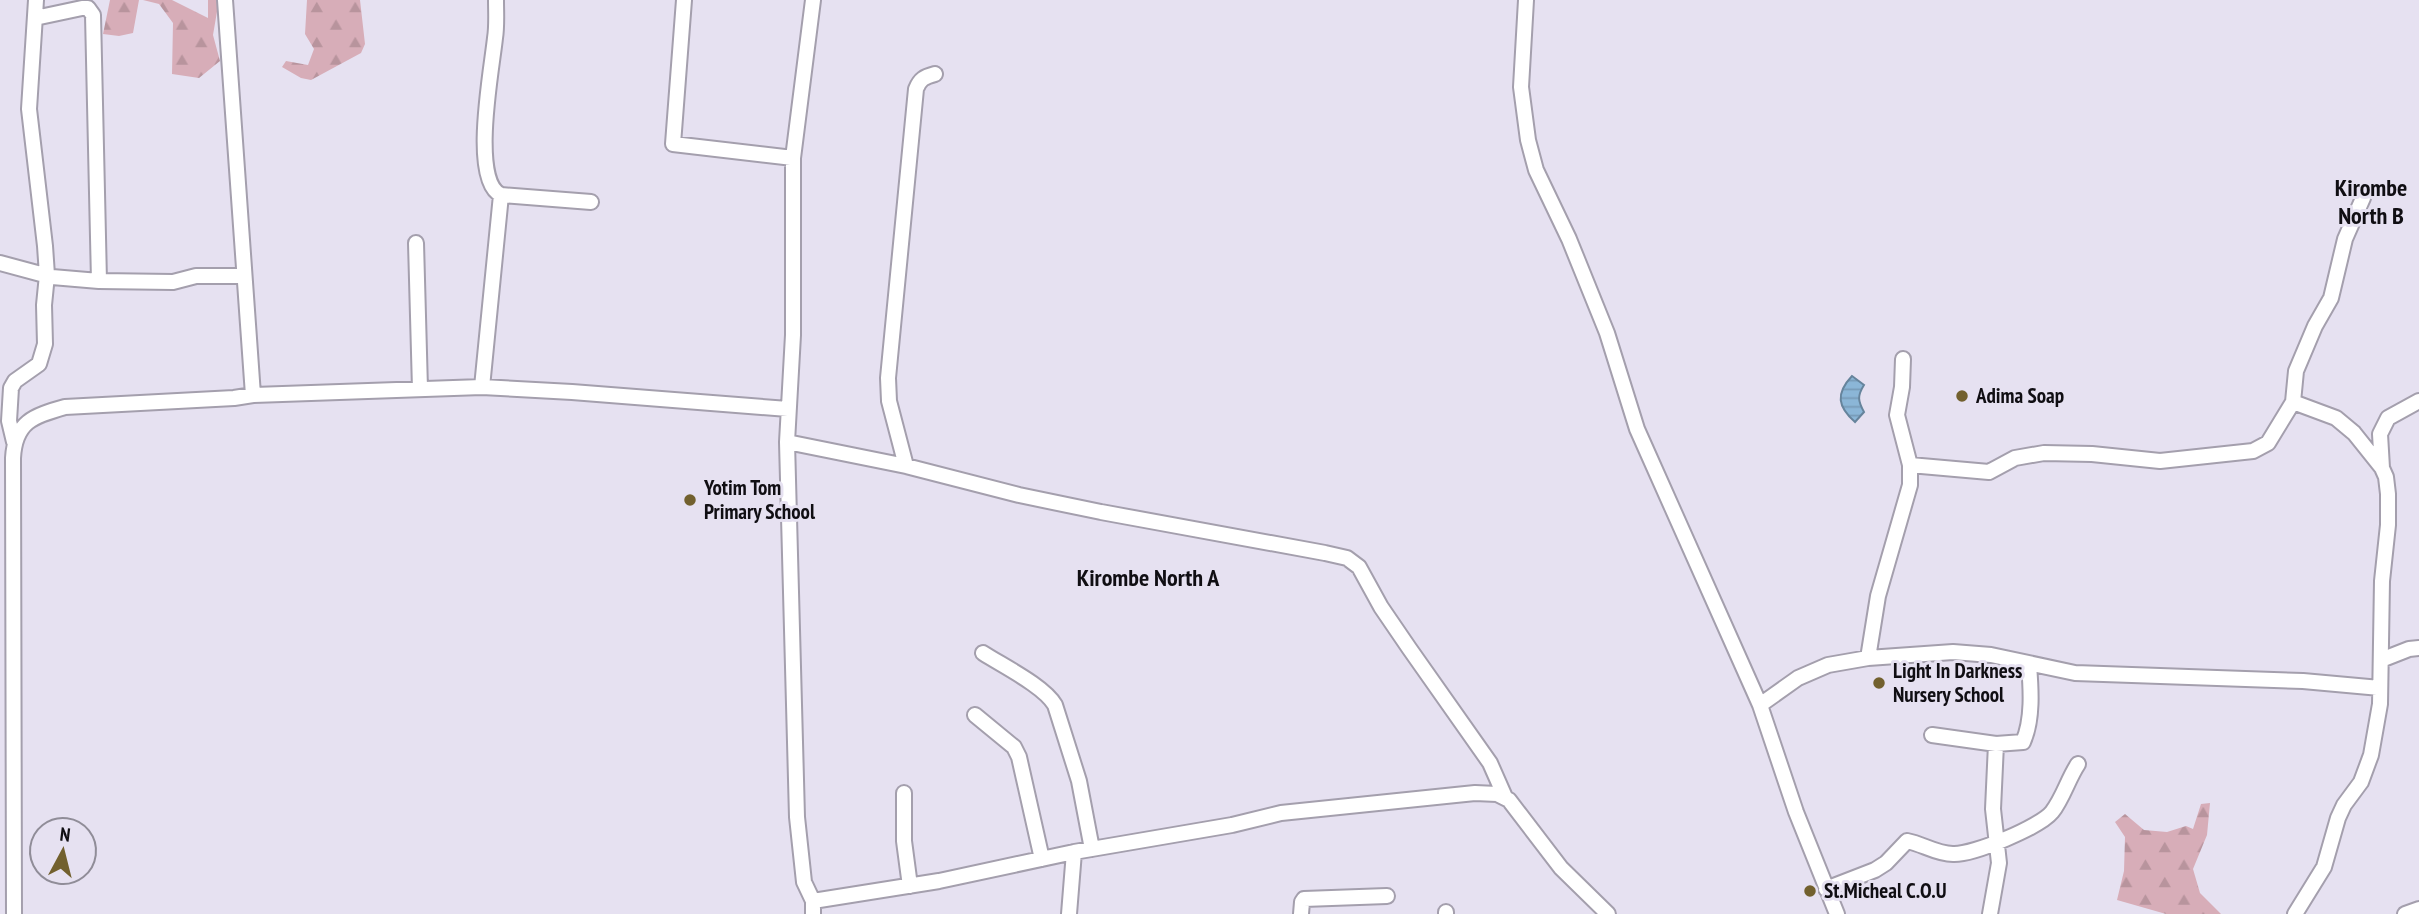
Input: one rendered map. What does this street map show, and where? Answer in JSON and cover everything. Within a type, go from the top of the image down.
[{"type":"street","points":[[14,444],[9,422],[10,396],[15,382],[39,364],[45,344],[44,305],[47,275],[29,109],[36,0]]},
{"type":"street","points":[[225,0],[253,395]]},
{"type":"street","points":[[496,0],[496,37],[486,102],[485,146],[489,183],[494,191],[501,195],[591,202]]},
{"type":"street","points":[[684,0],[673,144],[793,158]]},
{"type":"street","points":[[813,0],[793,158],[793,335],[787,442],[797,817],[804,882],[813,908],[1074,852],[1232,825],[1281,813],[1461,793],[1505,797]]},
{"type":"street","points":[[1526,0],[1521,87],[1528,140],[1536,170],[1569,239],[1607,334],[1637,429],[1760,705],[1796,812],[1837,914]]},
{"type":"street","points":[[35,18],[82,8],[88,8],[93,15],[99,281]]},
{"type":"street","points":[[906,466],[889,401],[888,378],[916,89],[923,77],[935,74]]},
{"type":"street","points":[[482,387],[501,195]]},
{"type":"street","points":[[1910,465],[1989,472],[2015,458],[2044,453],[2092,454],[2160,461],[2253,451],[2268,443],[2293,402],[2295,371],[2331,298],[2345,239],[2363,198]]},
{"type":"street","points":[[416,243],[420,389]]},
{"type":"street","points":[[0,263],[47,275],[99,281],[173,282],[197,276],[244,276]]},
{"type":"street","points":[[1868,658],[1878,596],[1910,485],[1910,465],[1897,415],[1903,359]]},
{"type":"street","points":[[14,914],[6,579],[7,496],[14,444],[27,421],[65,407],[253,395],[482,387],[572,391],[788,409]]},
{"type":"street","points":[[2295,914],[2324,866],[2344,805],[2366,773],[2376,732],[2388,494],[2382,468],[2382,426],[2388,418],[2419,401]]},
{"type":"street","points":[[2293,402],[2336,418],[2354,433],[2382,468]]},
{"type":"street","points":[[787,442],[906,466],[1047,501],[1325,552],[1354,562],[1409,648],[1490,764],[1505,797],[1561,868],[1608,914]]},
{"type":"street","points":[[2381,660],[2419,648]]},
{"type":"street","points":[[1760,705],[1812,670],[1828,665],[1868,658],[1971,652],[2075,673],[2303,681],[2380,688]]},
{"type":"street","points":[[983,653],[1050,696],[1079,781],[1092,849]]},
{"type":"street","points":[[1933,735],[1996,744],[2023,743],[2028,731],[2029,665]]},
{"type":"street","points":[[975,715],[1014,747],[1019,757],[1042,859]]},
{"type":"street","points":[[1990,914],[1999,863],[1993,809],[1996,744]]},
{"type":"street","points":[[1826,889],[1875,870],[1886,863],[1907,841],[1940,853],[1955,855],[1996,843],[2046,818],[2053,811],[2078,764]]},
{"type":"street","points":[[904,793],[904,841],[909,886]]},
{"type":"street","points":[[1069,914],[1074,852]]},
{"type":"street","points":[[1301,914],[1304,899],[1387,896]]},
{"type":"street","points":[[2405,914],[2419,909]]},
{"type":"green space","points":[[110,0],[139,0],[133,33],[119,36],[103,34]]},
{"type":"green space","points":[[143,0],[172,0],[208,18],[208,0],[219,0],[213,35],[220,61],[199,78],[172,74],[173,23],[159,4]]},
{"type":"green space","points":[[307,0],[360,0],[365,44],[361,53],[311,80],[301,78],[282,67],[286,61],[308,65],[314,49],[305,34]]},
{"type":"green space","points":[[2210,803],[2207,835],[2193,869],[2200,893],[2221,914],[2166,914],[2117,900],[2124,871],[2125,837],[2115,822],[2125,814],[2144,830],[2167,832],[2186,826],[2193,829],[2201,804]]},
{"type":"water","points":[[1852,376],[1864,385],[1859,398],[1864,412],[1855,422],[1845,411],[1841,400],[1843,389]]},
{"type":"place","name":"Adima Soap","points":[[1962,396]]},
{"type":"place","name":"Yotim Tom Primary School","points":[[690,500]]},
{"type":"place","name":"Light In Darkness Nursery School","points":[[1879,683]]},
{"type":"place","name":"St.Micheal C.O.U","points":[[1810,891]]},
{"type":"district","name":"Kirombe North B","points":[[2371,202]]},
{"type":"district","name":"Kirombe North A","points":[[1148,578]]}]
